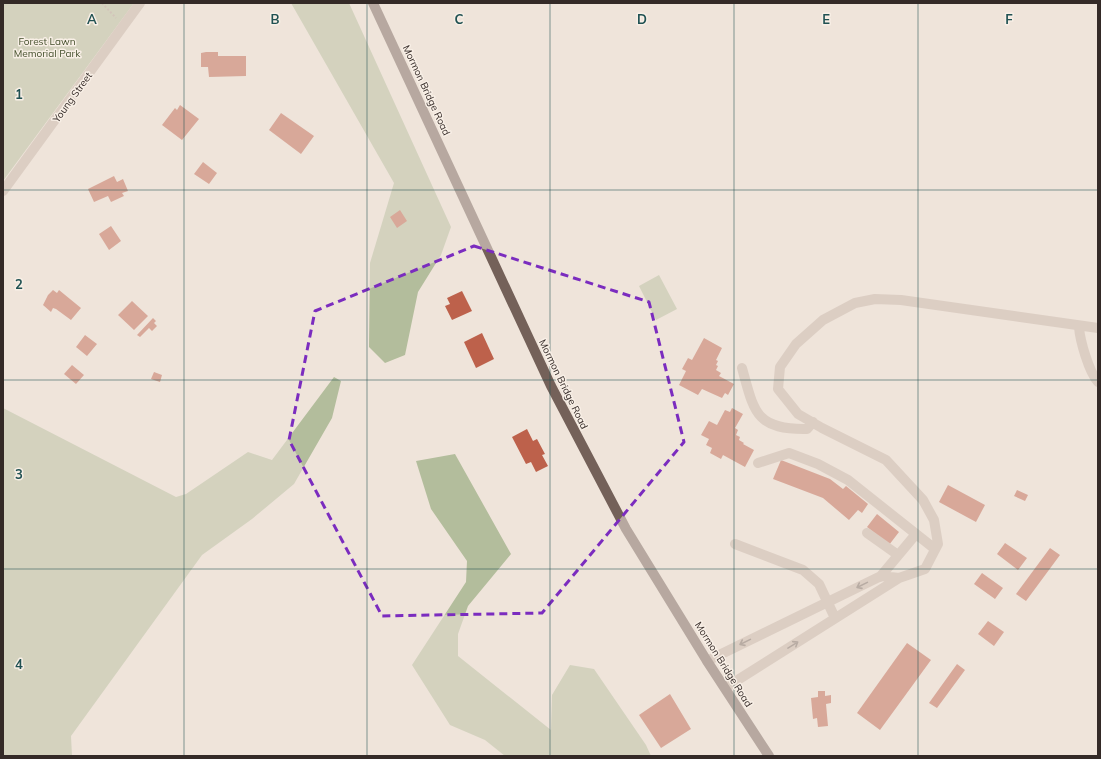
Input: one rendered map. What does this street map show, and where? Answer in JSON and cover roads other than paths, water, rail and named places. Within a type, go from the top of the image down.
[{"type":"main road","name":"Mormon Bridge Road","points":[[373,3],[551,386],[626,529],[707,661],[769,756]]},
{"type":"street","name":"Young Street","points":[[3,191],[140,3]]},
{"type":"street","points":[[725,688],[899,578],[925,569],[938,544],[934,520],[923,500],[886,460],[798,414],[778,389],[780,367],[796,344],[823,320],[855,303],[875,300],[901,300],[1079,327],[1098,328]]},
{"type":"street","points":[[1079,327],[1089,366],[1094,378],[1098,382]]},
{"type":"street","points":[[742,368],[753,406],[763,421],[792,429],[807,429],[813,422]]},
{"type":"street","points":[[758,463],[789,453],[818,464],[848,480],[935,549]]},
{"type":"street","points":[[867,533],[898,555]]},
{"type":"street","points":[[707,661],[880,577],[916,534]]},
{"type":"street","points":[[735,544],[803,570],[819,584],[829,602],[835,618]]},
{"type":"street","points":[[880,577],[899,578]]},
{"type":"park label","name":"Forest Lawn Memorial Park","points":[[47,46]]}]
